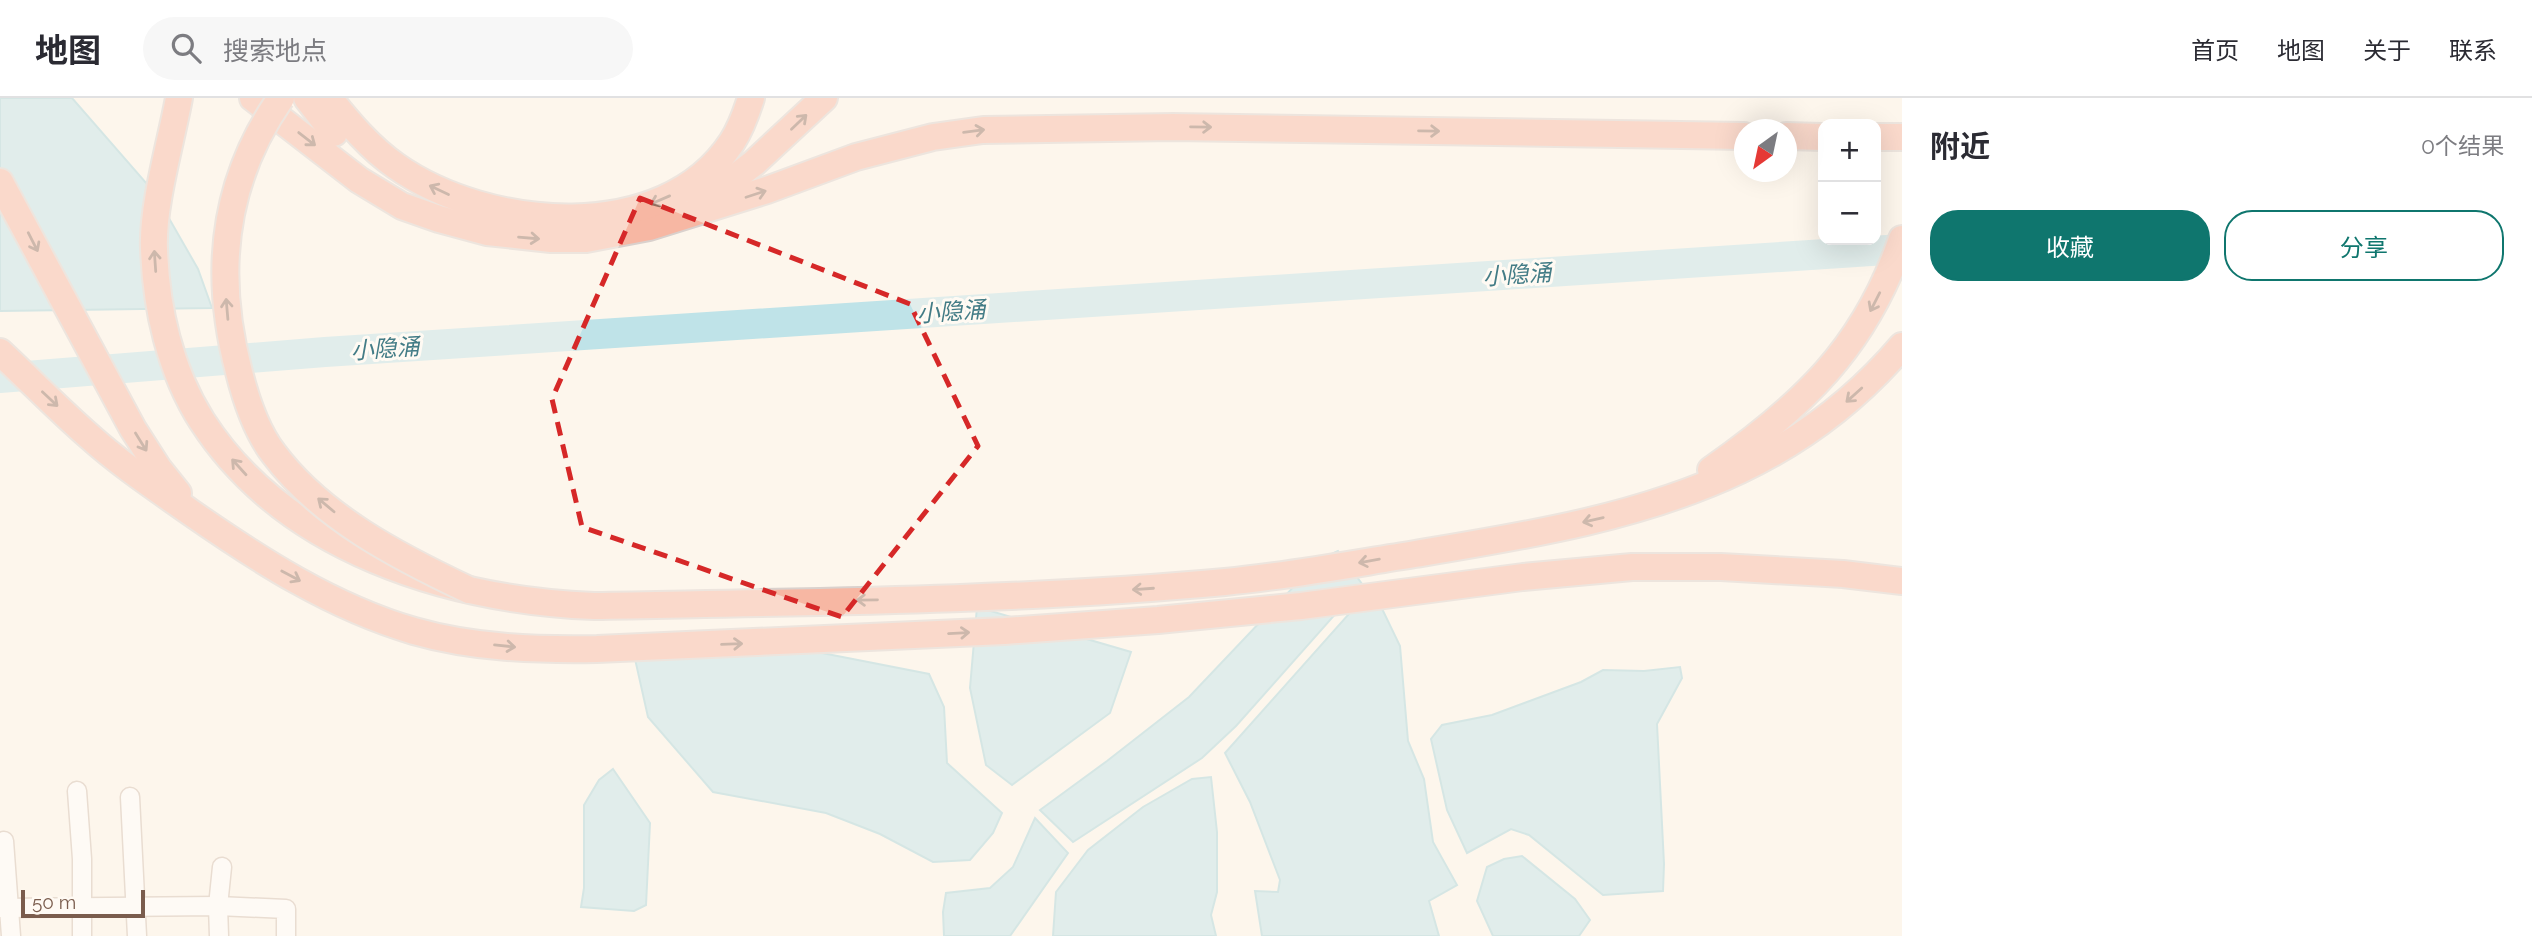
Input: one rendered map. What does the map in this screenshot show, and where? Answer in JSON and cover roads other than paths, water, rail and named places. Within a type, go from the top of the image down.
[{"type":"highway","points":[[179,98],[157,209],[153,246],[163,323],[170,351],[185,391],[202,421],[246,475],[284,507],[329,537],[411,575],[468,590],[537,602],[594,606],[1003,597],[1169,587],[1303,573],[1453,548],[1596,519],[1658,502],[1735,472],[1802,436],[1828,418],[1860,390],[1902,346]]},
{"type":"highway","points":[[253,98],[381,195],[419,213],[513,236],[586,239],[617,235],[668,222],[768,190],[856,157],[933,137],[983,130],[1173,127],[1734,136]]},
{"type":"highway","points":[[281,98],[267,118],[240,176],[231,205],[226,237],[226,308],[231,344],[243,390],[257,426],[273,454],[302,485],[379,544],[468,590]]},
{"type":"highway","points":[[307,98],[339,139],[381,178],[406,196],[462,225]]},
{"type":"highway","points":[[329,98],[368,143],[396,166],[422,182],[452,196],[484,206],[551,217],[616,214],[673,195],[699,178],[732,143],[751,98]]},
{"type":"highway","points":[[668,222],[734,180],[824,98]]},
{"type":"highway","points":[[1797,136],[1818,136]]},
{"type":"highway","points":[[1881,137],[1902,137]]},
{"type":"highway","points":[[0,182],[103,375],[158,468],[193,508],[232,541]]},
{"type":"highway","points":[[1658,502],[1699,479],[1747,444],[1785,415],[1822,378],[1864,324],[1879,296],[1902,239]]},
{"type":"highway","points":[[0,352],[118,460],[232,541],[366,615],[416,631],[465,642],[551,650],[991,632],[1158,621],[1301,606],[1523,577],[1632,567],[1721,567],[1843,574],[1902,581]]},
{"type":"highway","points":[[1781,572],[1902,600]]},
{"type":"street","points":[[77,791],[82,859],[82,936]]},
{"type":"street","points":[[130,796],[137,936]]},
{"type":"street","points":[[4,841],[5,908],[11,936]]},
{"type":"street","points":[[219,936],[218,906],[222,867]]},
{"type":"street","points":[[5,908],[218,906],[286,909],[286,936]]},
{"type":"water","points":[[0,98],[72,98],[154,192],[198,269],[212,308],[0,311]]},
{"type":"water","points":[[1338,551],[1362,584],[1236,726],[1202,758],[1073,842],[1040,810],[1189,697],[1320,559]]},
{"type":"water","points":[[1372,588],[1400,646],[1408,741],[1424,779],[1433,842],[1457,885],[1429,901],[1439,936],[1262,936],[1255,891],[1278,892],[1280,880],[1250,802],[1225,753]]},
{"type":"water","points":[[977,607],[1131,652],[1110,713],[1012,785],[986,765],[970,688]]},
{"type":"water","points":[[776,644],[929,674],[944,707],[947,763],[1002,813],[993,833],[970,860],[933,862],[880,834],[826,813],[713,792],[648,717],[635,659]]},
{"type":"water","points":[[1680,667],[1682,678],[1657,724],[1663,891],[1603,895],[1529,835],[1511,829],[1467,853],[1447,810],[1431,739],[1442,725],[1492,715],[1581,682],[1603,670],[1644,671]]},
{"type":"water","points":[[613,769],[650,823],[646,905],[634,911],[581,907],[584,888],[584,805],[599,780]]},
{"type":"water","points":[[1211,777],[1217,832],[1217,892],[1211,915],[1216,936],[1053,936],[1056,892],[1088,850],[1143,807],[1192,779]]},
{"type":"water","points":[[1035,818],[1068,853],[1010,936],[944,936],[943,912],[946,893],[990,888],[1013,867]]},
{"type":"water","points":[[1522,856],[1575,899],[1590,920],[1579,936],[1493,936],[1477,901],[1487,867],[1504,859]]},
{"type":"waterway","name":"小隐涌","points":[[0,378],[325,352],[1902,249]]}]
